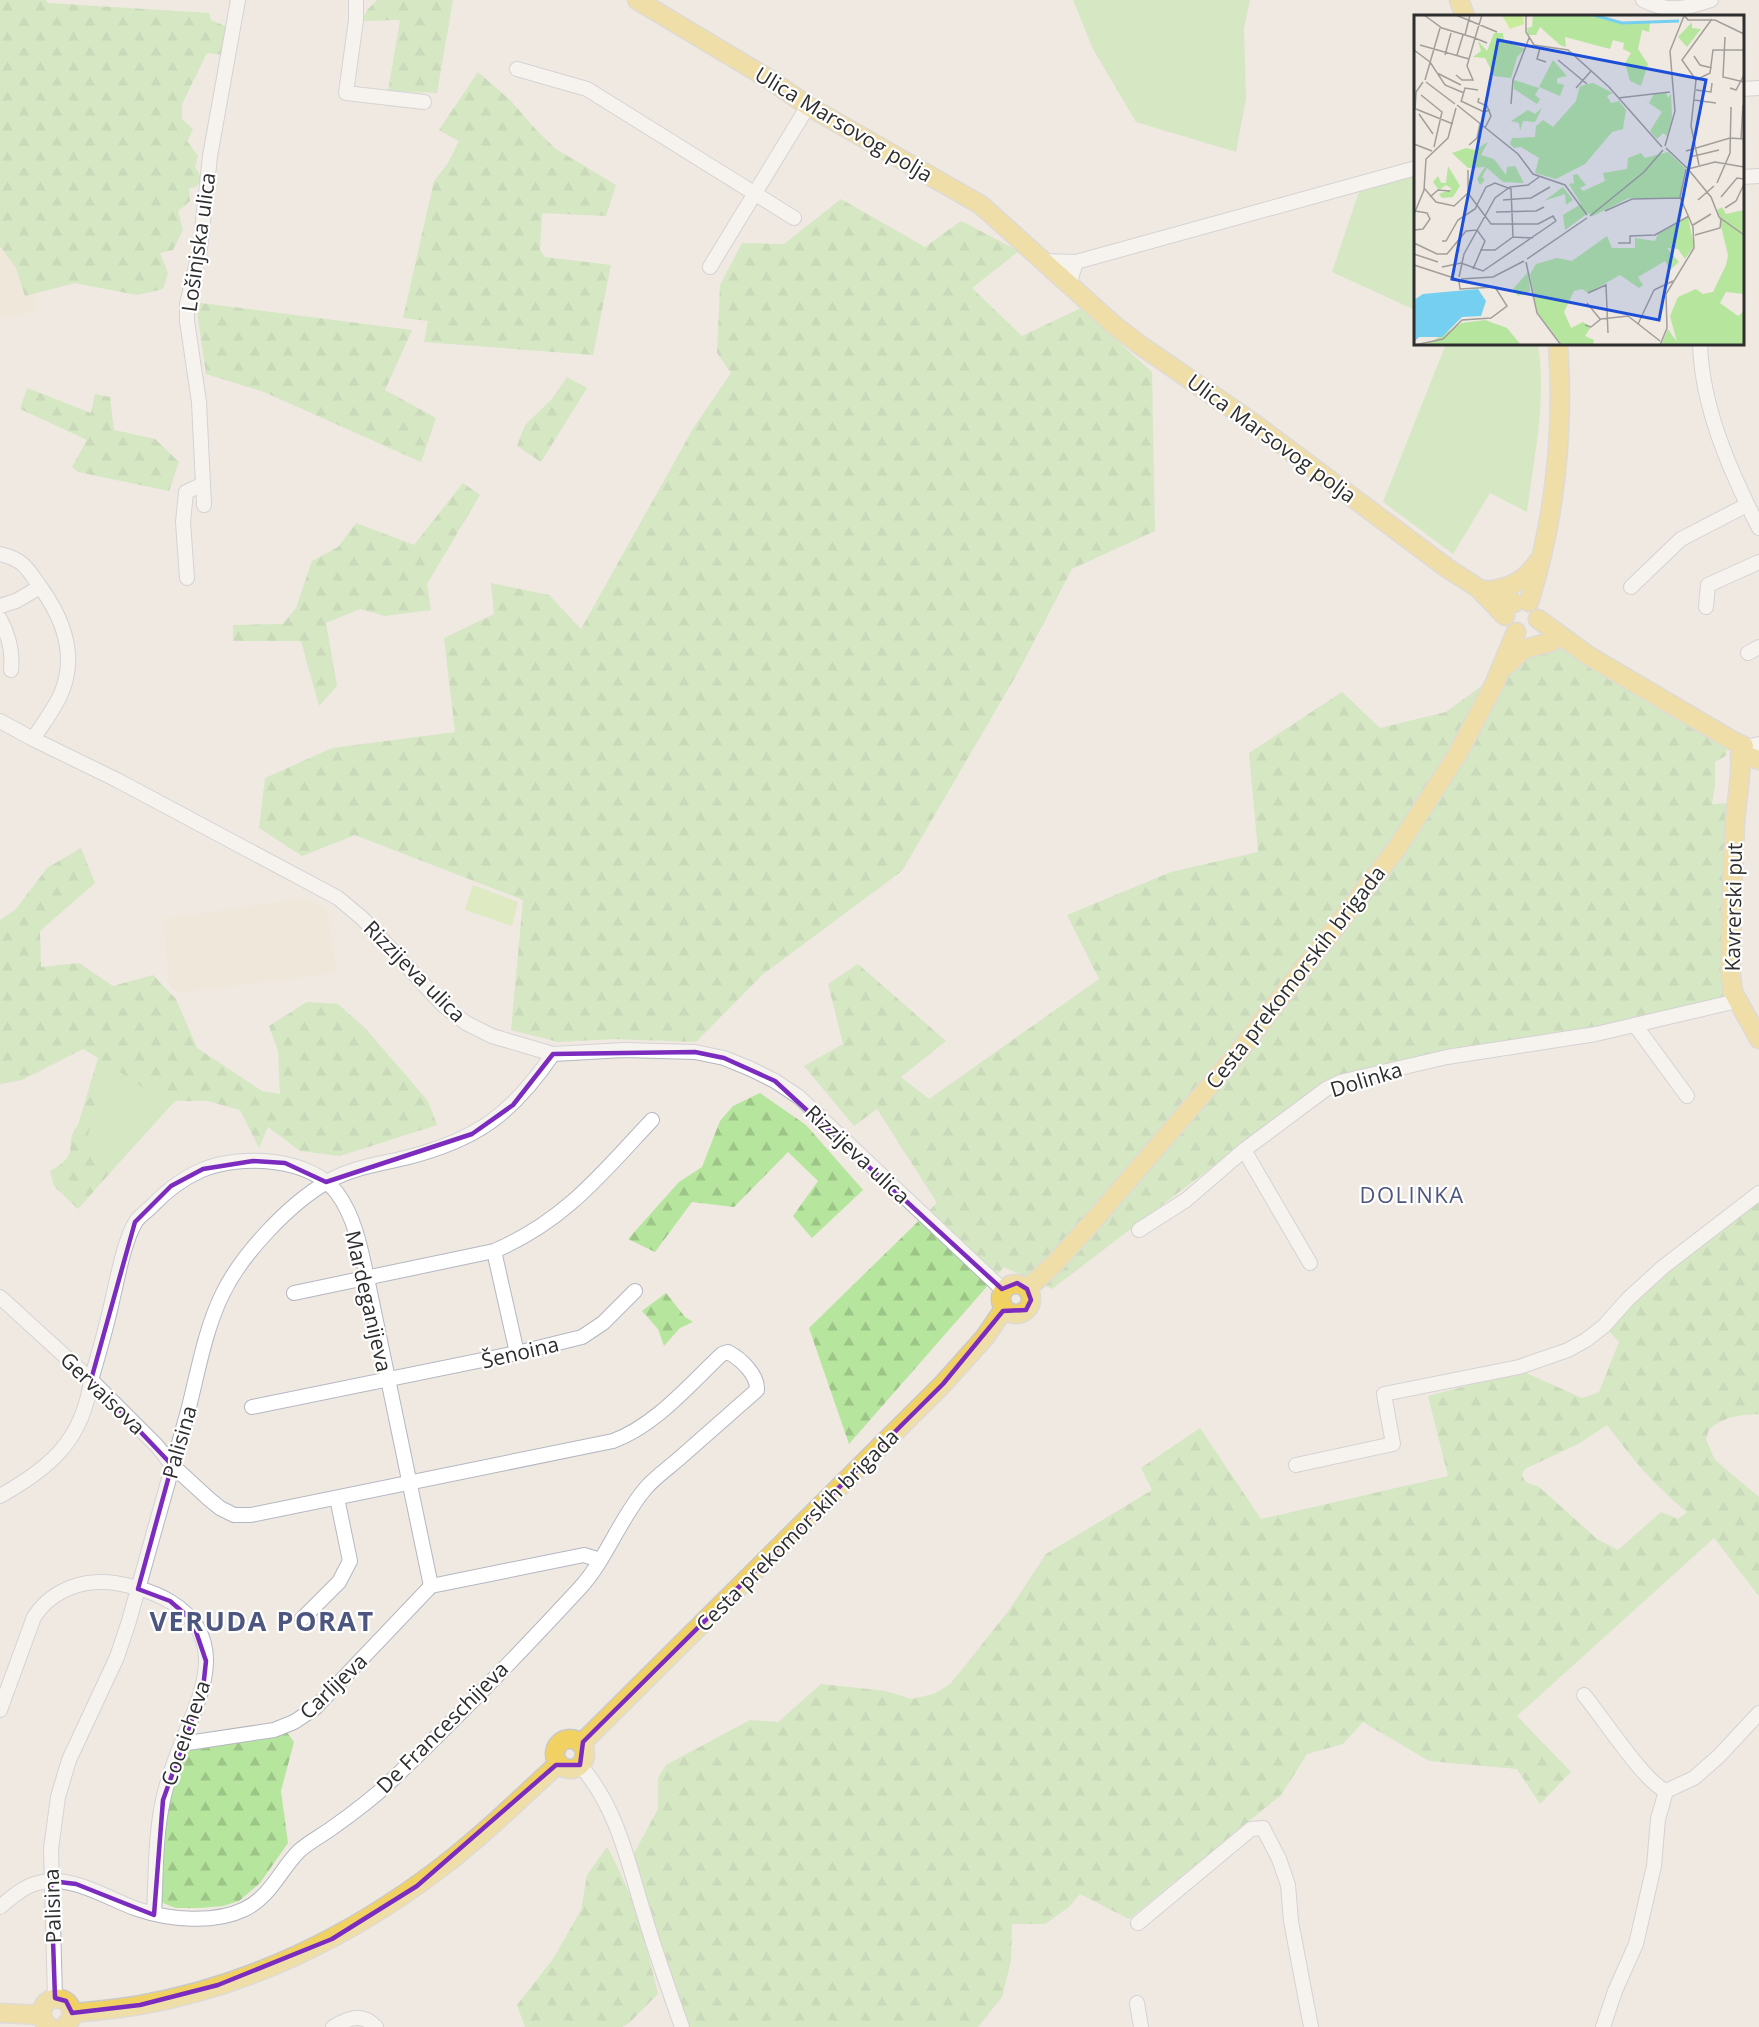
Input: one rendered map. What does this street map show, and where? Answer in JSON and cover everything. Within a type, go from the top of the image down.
[{"type":"main road","name":"Ulica Marsovog polja","points":[[637,0],[769,79],[808,106],[981,205],[1069,285],[1140,345],[1253,423],[1447,568],[1516,607]]},
{"type":"main road","points":[[1459,0],[1465,15]]},
{"type":"main road","points":[[1558,345],[1557,453],[1548,531],[1543,554],[1508,626],[1528,628],[1589,656],[1749,752]]},
{"type":"main road","points":[[1483,589],[1518,582],[1529,573],[1543,554]]},
{"type":"main road","points":[[1516,607],[1536,610],[1528,628]]},
{"type":"main road","points":[[1528,628],[1552,642],[1589,656]]},
{"type":"main road","name":"Cesta prekomorskih brigada","points":[[1027,1288],[1056,1262],[1237,1054],[1397,848],[1444,775],[1473,726],[1497,677],[1528,628]]},
{"type":"main road","points":[[1497,677],[1524,649],[1552,642]]},
{"type":"main road","name":"Kavrerski put","points":[[1749,752],[1735,819],[1731,978],[1737,1001],[1759,1039]]},
{"type":"main road","points":[[1017,1283],[1027,1288],[1031,1300],[1026,1310],[1015,1314],[1004,1309],[1000,1298],[1004,1290],[1011,1284],[1017,1283]]},
{"type":"main road","name":"Cesta prekomorskih brigada","points":[[581,1743],[943,1384],[985,1337],[1004,1309]]},
{"type":"main road","points":[[571,1738],[581,1743],[585,1755],[580,1765],[569,1769],[558,1764],[554,1753],[559,1742],[571,1738]]},
{"type":"main road","points":[[0,2013],[45,2021],[45,2003],[56,1998],[66,2001],[71,2008],[68,2020],[179,1997],[263,1970],[332,1939],[395,1901],[472,1842],[558,1764]]},
{"type":"street","name":"Lošinjska ulica","points":[[204,505],[201,485],[200,421],[187,321],[187,304],[200,249],[210,156],[238,0]]},
{"type":"street","points":[[356,0],[356,20],[346,93],[424,102]]},
{"type":"street","points":[[1643,0],[1677,13],[1711,0]]},
{"type":"street","points":[[517,69],[587,89],[794,218]]},
{"type":"street","points":[[1744,89],[1759,88]]},
{"type":"street","points":[[710,267],[808,106]]},
{"type":"street","points":[[1042,261],[1076,262],[1414,169]]},
{"type":"street","points":[[1744,177],[1759,176]]},
{"type":"street","points":[[1069,285],[1076,262]]},
{"type":"street","points":[[1700,345],[1708,399],[1726,458],[1759,528]]},
{"type":"street","points":[[187,578],[183,522],[186,492],[201,485]]},
{"type":"street","points":[[1631,587],[1681,539],[1748,505]]},
{"type":"street","points":[[0,554],[12,556],[31,571],[47,595],[63,627],[68,644],[69,663],[60,695],[33,739]]},
{"type":"street","points":[[1706,607],[1708,585],[1759,562]]},
{"type":"street","points":[[0,606],[16,601],[40,587]]},
{"type":"street","points":[[0,619],[12,659],[11,670]]},
{"type":"street","name":"Rizzijeva ulica","points":[[0,721],[117,780],[338,898],[363,919],[443,1005],[466,1023],[492,1036],[553,1053],[624,1050],[695,1052],[724,1058],[775,1081],[799,1097],[1004,1290]]},
{"type":"street","name":"Dolinka","points":[[1139,1230],[1186,1200],[1244,1150],[1326,1089],[1340,1082],[1447,1057],[1563,1040],[1737,1001]]},
{"type":"street","points":[[1635,1025],[1688,1096]]},
{"type":"street","name":"Palisina","points":[[56,1998],[51,1850],[55,1820],[69,1760],[117,1657],[213,1317],[222,1294],[258,1243],[300,1202],[326,1182],[346,1173],[449,1144],[479,1130],[518,1100],[553,1053]]},
{"type":"street","points":[[294,1293],[495,1251],[517,1241],[558,1216],[576,1201],[652,1120]]},
{"type":"street","points":[[1244,1150],[1310,1263]]},
{"type":"street","name":"Mardeganijeva","points":[[0,1496],[44,1469],[59,1453],[81,1419],[89,1401],[91,1380],[122,1258],[135,1222],[171,1186],[204,1169],[235,1162],[285,1163],[326,1182],[337,1193],[356,1231],[431,1586]]},
{"type":"street","points":[[1296,1465],[1393,1444],[1384,1394],[1519,1367],[1568,1350],[1586,1340],[1604,1326],[1628,1299],[1663,1267],[1759,1193]]},
{"type":"street","points":[[495,1251],[517,1353]]},
{"type":"street","name":"Šenoina","points":[[252,1407],[554,1346],[594,1331],[635,1291]]},
{"type":"street","name":"Gervaisova","points":[[0,1297],[91,1380],[157,1446],[172,1465],[215,1504],[234,1515],[251,1515],[613,1441],[651,1420],[722,1354],[728,1352],[754,1376],[757,1383]]},
{"type":"street","name":"De Franceschijeva","points":[[51,1881],[76,1884],[139,1910],[154,1913],[194,1918],[228,1915],[246,1909],[261,1898],[276,1882],[299,1851],[389,1783],[581,1587],[600,1560],[624,1517],[646,1488],[757,1390],[757,1383]]},
{"type":"street","points":[[302,1619],[339,1582],[350,1562],[337,1498]]},
{"type":"street","points":[[431,1586],[584,1555],[600,1560]]},
{"type":"street","name":"Coceicheva","points":[[0,1710],[33,1617],[40,1607],[71,1586],[92,1582],[116,1582],[157,1595],[182,1610],[197,1626],[204,1647],[205,1682],[171,1771],[161,1810],[154,1913]]},
{"type":"street","name":"Carlijeva","points":[[181,1744],[273,1730],[304,1717],[431,1586]]},
{"type":"street","points":[[1584,1695],[1611,1732],[1657,1786],[1666,1791]]},
{"type":"street","points":[[1604,2023],[1615,1991],[1636,1944],[1654,1866],[1658,1819],[1666,1791],[1694,1778],[1719,1756],[1759,1713]]},
{"type":"street","points":[[580,1765],[596,1784],[611,1813],[634,1876],[682,2027]]},
{"type":"street","points":[[1138,1923],[1251,1829],[1263,1828],[1279,1859],[1288,1885],[1291,1922],[1311,2027]]},
{"type":"street","points":[[0,1907],[23,1889],[36,1883],[51,1881]]},
{"type":"street","points":[[1137,2003],[1141,2027]]},
{"type":"street","points":[[333,2027],[356,2017],[369,2020],[376,2027]]},
{"type":"highlighted area","points":[[695,1052],[724,1058],[775,1081],[1002,1289],[1017,1283],[1027,1289],[1031,1300],[1026,1310],[1003,1311],[943,1384],[583,1742],[580,1765],[556,1765],[417,1886],[332,1939],[218,1985],[140,2005],[72,2013],[66,2001],[55,1998],[51,1881],[76,1884],[154,1915],[163,1800],[203,1689],[206,1661],[192,1620],[170,1601],[138,1589],[172,1465],[91,1380],[135,1222],[171,1186],[203,1169],[253,1161],[285,1163],[326,1182],[472,1134],[513,1105],[553,1054]]},
{"type":"shaded area","points":[[0,224],[26,250],[38,312],[0,317]]},
{"type":"shaded area","points":[[301,898],[327,909],[337,973],[178,993],[169,984],[163,919]]},
{"type":"green space","points":[[0,0],[46,0],[48,3],[209,13],[211,20],[229,28],[224,55],[207,53],[182,104],[182,119],[193,129],[187,141],[198,156],[195,167],[202,178],[196,187],[189,188],[190,201],[178,211],[183,230],[173,250],[160,253],[168,273],[163,289],[137,295],[75,283],[25,296],[16,268],[0,246]]},
{"type":"green space","points":[[377,0],[453,0],[437,93],[388,91],[400,20],[362,21],[367,10]]},
{"type":"green space","points":[[1073,0],[1250,0],[1244,28],[1246,99],[1236,152],[1136,122],[1093,49]]},
{"type":"green space","points":[[478,72],[510,100],[556,149],[616,185],[606,216],[542,213],[540,250],[545,257],[611,265],[593,355],[424,342],[428,321],[403,318],[434,181],[448,163],[459,141],[439,130]]},
{"type":"green space","points":[[1414,175],[1414,310],[1332,272],[1359,192]]},
{"type":"green space","points":[[841,199],[925,247],[961,221],[1019,251],[972,288],[1022,336],[1081,308],[1152,372],[1155,531],[1072,569],[1018,672],[902,871],[762,975],[696,1042],[614,1039],[558,1042],[511,1030],[523,900],[355,835],[302,856],[259,828],[265,778],[332,748],[455,732],[444,638],[494,614],[491,583],[549,595],[581,629],[694,427],[731,373],[717,353],[720,285],[742,243],[784,244]]},
{"type":"green space","points":[[196,304],[412,330],[385,390],[436,418],[421,462],[264,392],[206,374]]},
{"type":"green space","points":[[1446,345],[1538,345],[1540,406],[1527,512],[1490,493],[1453,554],[1383,502]]},
{"type":"green space","points":[[567,377],[587,388],[541,462],[517,446],[525,425],[551,400]]},
{"type":"green space","points":[[27,388],[91,413],[95,394],[110,397],[114,430],[155,439],[179,462],[169,491],[78,472],[72,467],[87,440],[20,409]]},
{"type":"green space","points":[[463,483],[480,495],[427,584],[431,610],[385,616],[360,609],[326,623],[337,686],[319,706],[301,641],[233,641],[233,625],[283,624],[296,608],[312,561],[338,547],[356,523],[414,545]]},
{"type":"green space","points":[[1562,648],[1634,688],[1726,744],[1727,755],[1715,762],[1712,804],[1728,803],[1727,1000],[1586,1031],[1444,1050],[1322,1083],[1052,1289],[1004,1267],[849,1444],[809,1328],[937,1203],[877,1109],[854,1126],[804,1066],[843,1044],[828,984],[858,964],[946,1041],[901,1077],[929,1099],[1099,979],[1067,915],[1171,872],[1258,852],[1249,753],[1342,692],[1380,728],[1446,712],[1521,657]]},
{"type":"green space","points":[[81,848],[95,883],[40,931],[41,967],[79,963],[113,986],[153,975],[176,999],[197,1048],[262,1091],[280,1094],[278,1051],[269,1026],[307,1002],[338,1004],[365,1028],[428,1101],[437,1125],[340,1156],[300,1151],[268,1127],[259,1148],[240,1110],[207,1101],[163,1101],[106,1063],[87,1140],[117,1165],[78,1209],[54,1186],[50,1171],[60,1165],[69,1154],[73,1132],[78,1125],[98,1058],[83,1049],[22,1080],[0,1084],[0,920],[16,909],[47,868]]},
{"type":"green space","points":[[473,885],[518,902],[512,926],[465,910]]},
{"type":"green space","points":[[106,1062],[163,1101],[175,1101],[117,1165],[87,1140]]},
{"type":"green space","points":[[760,1093],[806,1125],[863,1190],[812,1238],[793,1216],[818,1181],[788,1152],[734,1207],[692,1202],[655,1252],[628,1239],[679,1182],[702,1167],[720,1121],[733,1106]]},
{"type":"green space","points":[[1759,1197],[1759,1414],[1738,1416],[1721,1421],[1709,1429],[1706,1440],[1715,1460],[1759,1497],[1759,1596],[1714,1538],[1517,1716],[1571,1772],[1540,1804],[1517,1769],[1429,1761],[1363,1722],[1343,1744],[1307,1754],[1281,1795],[1129,1919],[1080,1894],[1069,1907],[1045,1924],[1012,1924],[1011,1961],[1002,1997],[978,2027],[686,2027],[631,1859],[658,1809],[658,1778],[666,1765],[750,1720],[778,1722],[821,1684],[886,1691],[911,1699],[934,1694],[950,1684],[1009,1610],[1046,1554],[1152,1490],[1141,1468],[1200,1428],[1261,1519],[1448,1476],[1428,1396],[1522,1371],[1582,1398],[1599,1392],[1619,1342],[1609,1331],[1639,1292]],"holes":[[[1607,1425],[1654,1482],[1687,1512],[1678,1519],[1661,1512],[1618,1550],[1597,1539],[1538,1486],[1526,1481],[1522,1474],[1525,1469],[1580,1443]]]},
{"type":"green space","points":[[666,1293],[685,1317],[693,1322],[680,1328],[664,1346],[658,1329],[642,1311]]},
{"type":"green space","points":[[286,1731],[294,1742],[281,1791],[288,1843],[260,1883],[239,1901],[223,1906],[176,1908],[160,1902],[167,1809],[184,1749]]},
{"type":"green space","points":[[607,1847],[631,1900],[658,1994],[622,2027],[525,2027],[517,2005],[553,1959],[581,1910],[587,1875]]},
{"type":"district","name":"DOLINKA","points":[[1412,1194]]},
{"type":"district","name":"VERUDA PORAT","points":[[262,1620]]}]
